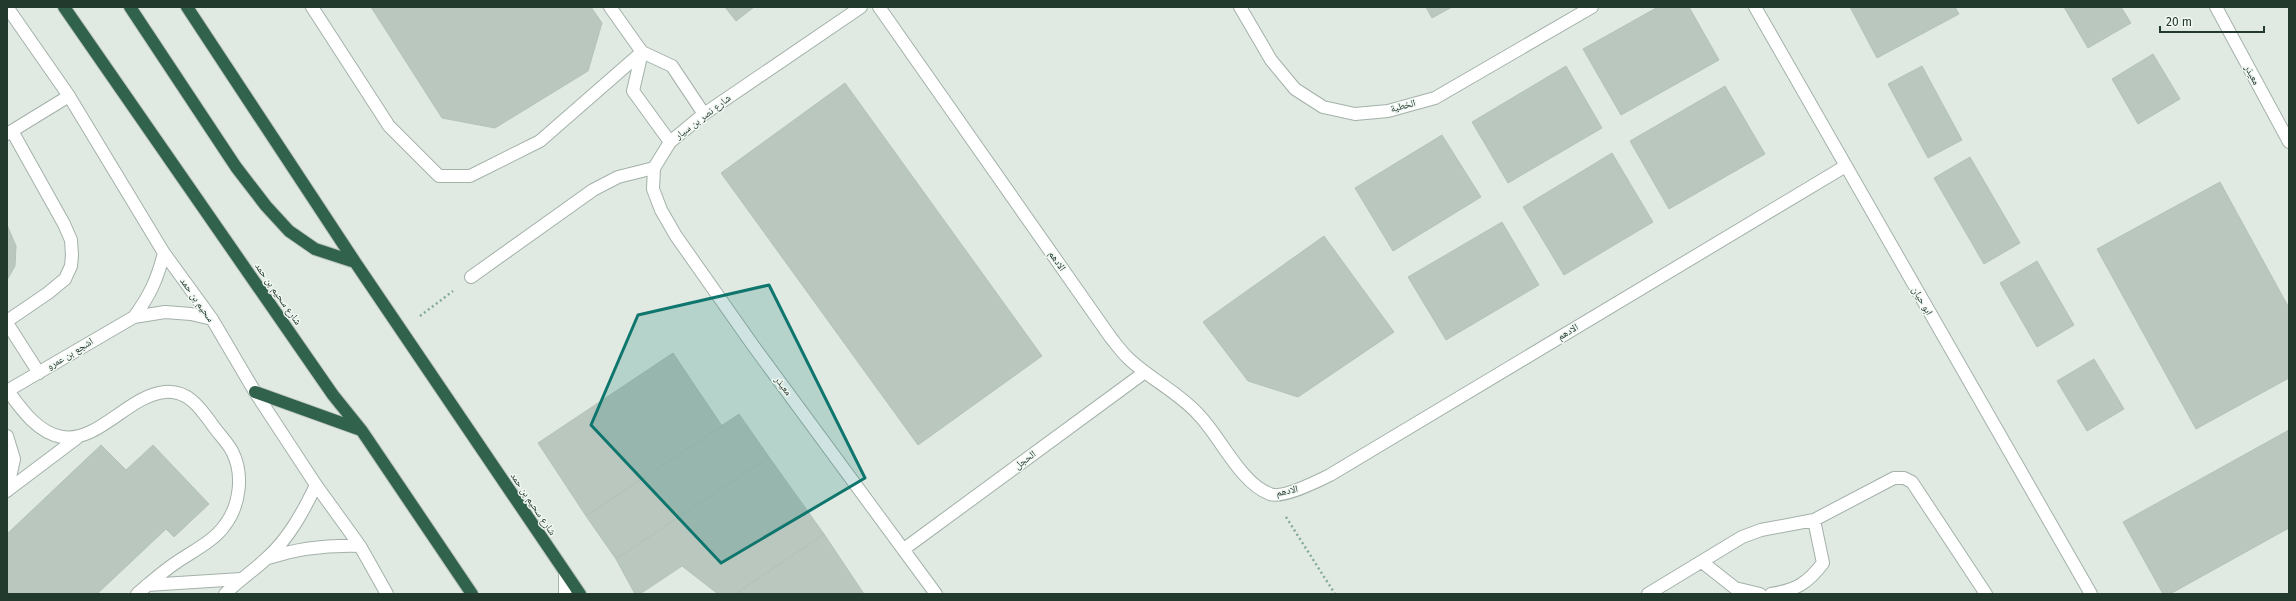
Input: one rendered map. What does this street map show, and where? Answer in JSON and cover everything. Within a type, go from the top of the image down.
[{"type":"highway","name":"شارع سحيم بن حمد","points":[[64,7],[333,395],[362,431],[472,594]]},
{"type":"highway","points":[[130,7],[236,167],[266,206],[290,231],[315,249],[355,262]]},
{"type":"highway","name":"شارع سحيم بن حمد","points":[[187,7],[355,262],[402,329],[565,574],[580,594]]},
{"type":"highway","points":[[255,392],[362,431]]},
{"type":"street","points":[[312,7],[388,126],[439,176],[470,176],[540,141],[642,52]]},
{"type":"street","points":[[610,7],[642,52],[672,66],[704,114]]},
{"type":"street","name":"شارع نصر بن سيار","points":[[654,168],[670,142],[704,114],[861,7]]},
{"type":"street","name":"الادهم","points":[[879,7],[1111,338],[1127,357],[1166,386],[1198,414],[1245,475],[1258,489],[1272,495],[1304,488],[1330,475],[1844,167]]},
{"type":"street","name":"الخطية","points":[[1240,7],[1271,60],[1295,89],[1323,107],[1355,114],[1388,111],[1435,98],[1592,7]]},
{"type":"street","name":"ابو حيان","points":[[1755,7],[1844,167],[2091,594]]},
{"type":"street","name":"معيذر","points":[[2216,7],[2289,142]]},
{"type":"street","name":"سحيم بن حمد","points":[[7,8],[70,96],[164,254],[212,319],[255,392],[316,485],[360,546],[387,594]]},
{"type":"street","points":[[642,52],[633,91],[670,142]]},
{"type":"street","points":[[39,372],[7,322],[65,279],[71,266],[71,240],[64,224],[10,133],[70,96]]},
{"type":"street","points":[[471,277],[593,190],[618,176],[654,168]]},
{"type":"street","name":"معيذر","points":[[654,168],[653,189],[661,210],[676,236],[752,344],[936,594]]},
{"type":"street","name":"اشجع بن عمرو","points":[[7,391],[134,316],[149,296],[158,279],[164,254]]},
{"type":"street","name":"اشجع بن عمرو","points":[[134,316],[165,312],[191,314],[212,319]]},
{"type":"street","name":"الحجل","points":[[904,549],[1146,372]]},
{"type":"street","points":[[7,391],[25,414],[46,431],[61,437],[77,438]]},
{"type":"street","points":[[7,491],[77,438],[106,423],[146,397],[164,392],[181,393],[198,405],[232,451],[238,469],[239,488],[234,510],[225,526],[208,541],[147,585],[137,594]]},
{"type":"street","points":[[7,436],[14,459],[7,491]]},
{"type":"street","points":[[1648,594],[1742,537],[1761,530],[1814,520],[1894,478],[1904,478],[1912,482],[1986,594]]},
{"type":"street","points":[[224,594],[241,578],[267,558],[287,536],[303,512],[316,485]]},
{"type":"street","points":[[1771,594],[1788,591],[1810,580],[1823,563],[1814,520]]},
{"type":"street","points":[[267,558],[297,549],[320,546],[360,546]]},
{"type":"street","points":[[1702,562],[1735,588],[1760,594]]},
{"type":"street","points":[[565,574],[565,594]]},
{"type":"street","points":[[147,585],[241,578]]},
{"type":"path","points":[[402,329],[471,277]]},
{"type":"path","points":[[1272,495],[1335,594]]},
{"type":"highlighted area","points":[[769,285],[865,478],[721,563],[591,425],[638,315]]},
{"type":"building","points":[[371,7],[591,7],[602,23],[588,71],[495,128],[442,118]]},
{"type":"building","points":[[725,7],[754,7],[736,21]]},
{"type":"building","points":[[1426,7],[1452,7],[1432,18]]},
{"type":"building","points":[[1658,7],[1689,7],[1719,60],[1621,115],[1583,49]]},
{"type":"building","points":[[1850,7],[1955,7],[1959,14],[1877,58]]},
{"type":"building","points":[[2064,7],[2121,7],[2131,23],[2088,48]]},
{"type":"building","points":[[2153,54],[2180,99],[2138,124],[2112,79]]},
{"type":"building","points":[[1566,66],[1602,128],[1508,183],[1472,122]]},
{"type":"building","points":[[1922,66],[1962,140],[1928,158],[1888,84]]},
{"type":"building","points":[[845,83],[1042,356],[918,445],[721,173]]},
{"type":"building","points":[[1725,86],[1765,154],[1669,209],[1630,141]]},
{"type":"building","points":[[1442,135],[1481,197],[1393,251],[1355,188]]},
{"type":"building","points":[[1612,153],[1653,222],[1564,275],[1523,207]]},
{"type":"building","points":[[1970,157],[2020,243],[1984,264],[1934,178]]},
{"type":"building","points":[[2220,182],[2289,308],[2289,378],[2196,429],[2097,249]]},
{"type":"building","points":[[1502,222],[1539,285],[1446,340],[1408,277]]},
{"type":"building","points":[[7,225],[16,246],[15,266],[7,280]]},
{"type":"building","points":[[1324,236],[1394,332],[1298,397],[1248,381],[1203,322]]},
{"type":"building","points":[[2037,261],[2074,325],[2037,347],[2000,283]]},
{"type":"building","points":[[673,353],[722,426],[586,516],[538,443]]},
{"type":"building","points":[[2094,359],[2124,409],[2087,431],[2057,381]]},
{"type":"building","points":[[739,414],[769,457],[616,559],[586,516]]},
{"type":"building","points":[[2289,430],[2289,528],[2170,594],[2163,594],[2123,522]]},
{"type":"building","points":[[101,445],[126,470],[153,445],[209,504],[174,537],[166,529],[97,594],[7,594],[7,534]]},
{"type":"building","points":[[769,457],[824,534],[735,594],[718,594],[682,566],[640,594],[635,594],[616,559]]},
{"type":"building","points":[[824,534],[864,594],[735,594]]}]
